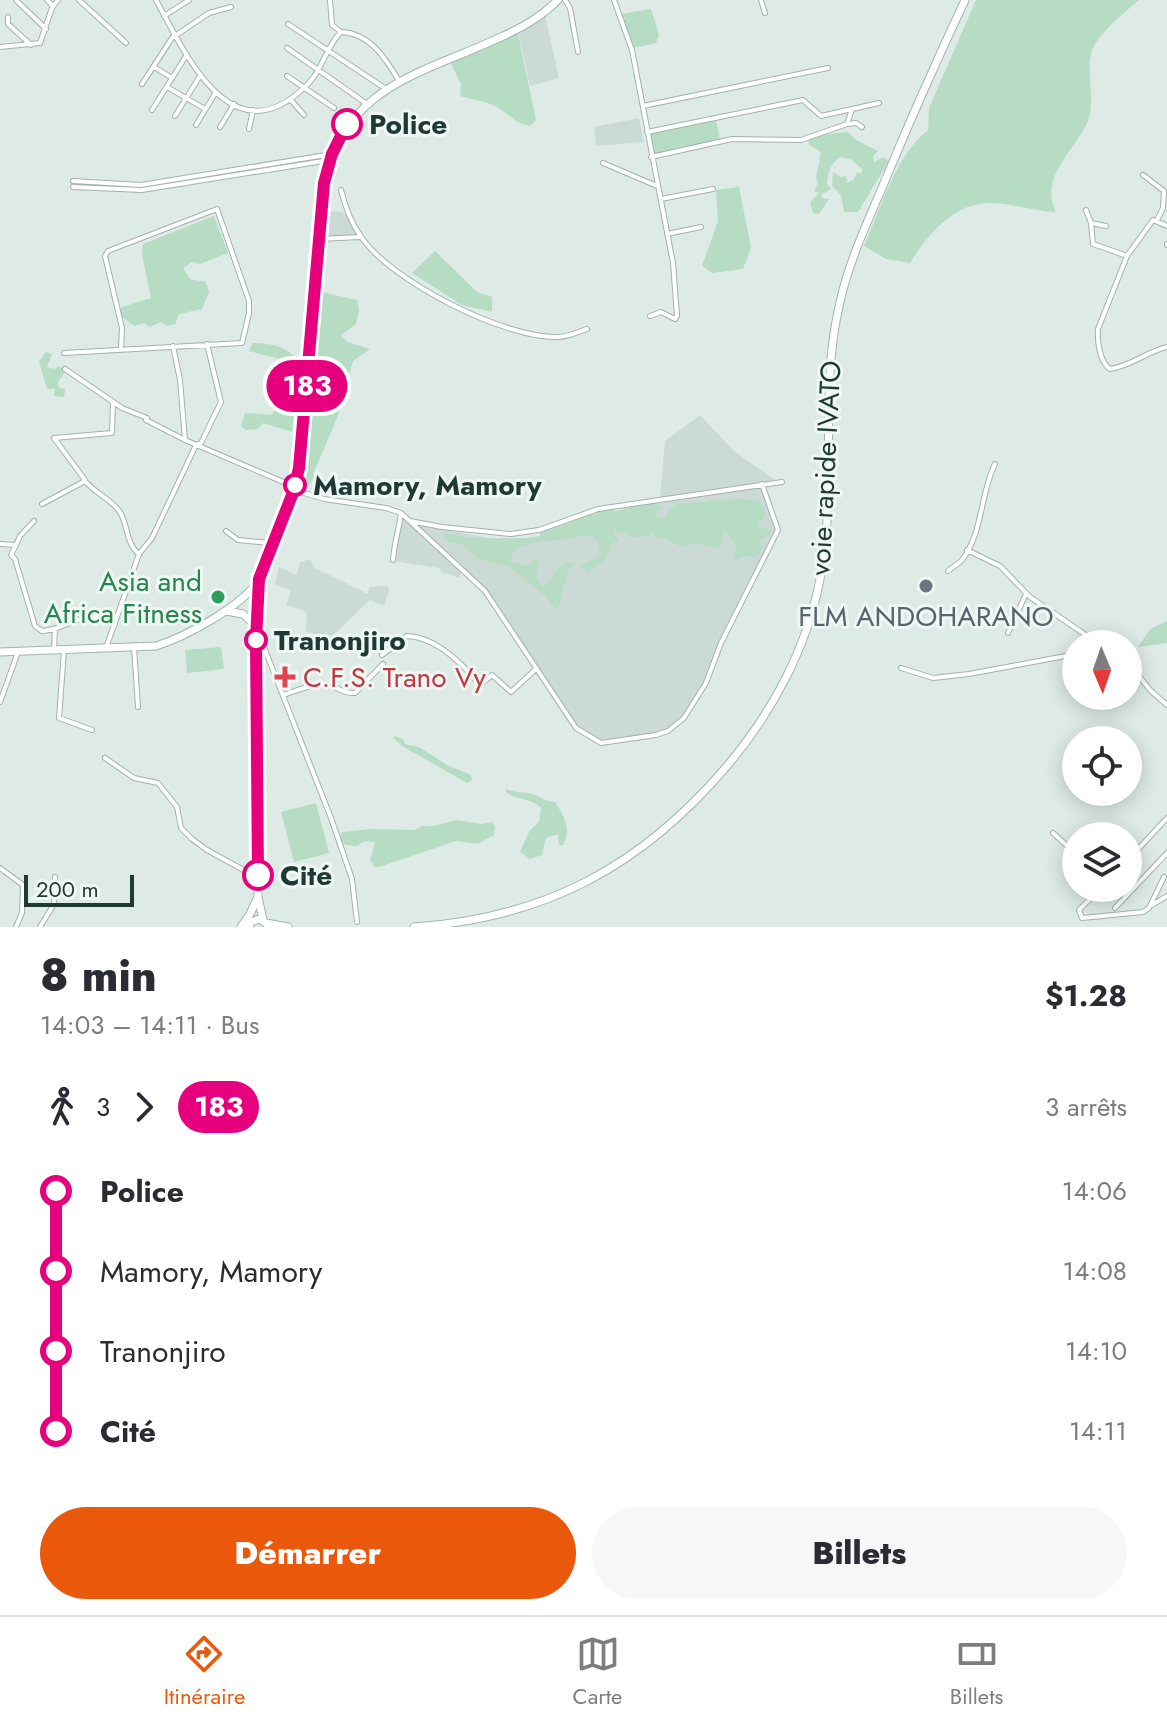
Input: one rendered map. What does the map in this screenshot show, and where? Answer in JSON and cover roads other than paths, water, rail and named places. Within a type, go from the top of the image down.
[{"type":"main road","points":[[0,652],[156,646],[224,611],[251,591],[259,579],[294,488],[303,437],[324,183],[331,157],[347,123],[399,81],[517,29],[538,18],[558,0]]},
{"type":"main road","name":"voie rapide IVATO","points":[[414,927],[469,922],[530,906],[560,895],[622,862],[655,839],[694,805],[752,736],[799,649],[820,581],[829,502],[829,363],[844,287],[856,249],[965,0]]},
{"type":"main road","points":[[259,579],[258,897],[265,923]]},
{"type":"main road","points":[[224,611],[243,614],[257,628]]},
{"type":"main road","points":[[247,926],[258,897]]},
{"type":"main road","points":[[247,926],[265,923],[288,927]]},
{"type":"street","points":[[16,0],[46,29]]},
{"type":"street","points":[[47,0],[53,6]]},
{"type":"street","points":[[0,47],[40,43],[58,0]]},
{"type":"street","points":[[79,0],[126,43]]},
{"type":"street","points":[[156,0],[174,36],[200,76],[234,104],[253,110],[267,111],[290,99],[304,87],[341,32]]},
{"type":"street","points":[[164,16],[189,0]]},
{"type":"street","points":[[330,0],[332,25],[341,32],[353,33],[373,46],[399,81]]},
{"type":"street","points":[[565,0],[570,8],[578,52]]},
{"type":"street","points":[[614,0],[632,50],[673,263],[677,316],[675,319],[661,312],[650,316]]},
{"type":"street","points":[[761,0],[765,13]]},
{"type":"street","points":[[142,84],[174,36],[209,13],[231,7]]},
{"type":"street","points":[[8,17],[8,24],[31,45]]},
{"type":"street","points":[[288,24],[386,89]]},
{"type":"street","points":[[287,48],[367,104]]},
{"type":"street","points":[[152,110],[186,56]]},
{"type":"street","points":[[154,66],[172,78]]},
{"type":"street","points":[[643,106],[828,68]]},
{"type":"street","points":[[175,116],[200,76]]},
{"type":"street","points":[[287,76],[334,108]]},
{"type":"street","points":[[167,87],[205,109]]},
{"type":"street","points":[[196,125],[216,92]]},
{"type":"street","points":[[290,99],[304,115]]},
{"type":"street","points":[[647,132],[803,100],[818,116],[879,103]]},
{"type":"street","points":[[220,127],[234,104]]},
{"type":"street","points":[[847,124],[852,109]]},
{"type":"street","points":[[249,129],[253,110]]},
{"type":"street","points":[[651,157],[737,138],[801,140],[847,124],[856,123],[862,127]]},
{"type":"street","points":[[73,184],[141,185],[331,157]]},
{"type":"street","points":[[603,163],[657,186]]},
{"type":"street","points":[[1143,175],[1164,191],[1163,208],[1157,220]]},
{"type":"street","points":[[660,199],[713,189]]},
{"type":"street","points":[[341,190],[350,219],[360,237],[383,260],[415,283],[494,324],[555,338],[587,329]]},
{"type":"street","points":[[64,353],[242,343],[249,301],[217,209],[108,251],[105,256],[122,328],[121,349]]},
{"type":"street","points":[[1086,210],[1093,244],[1127,256]]},
{"type":"street","points":[[1167,226],[1153,220],[1127,256],[1098,329],[1097,341],[1105,366],[1110,369],[1123,367],[1141,356],[1167,347]]},
{"type":"street","points":[[1091,223],[1106,226]]},
{"type":"street","points":[[667,234],[701,227]]},
{"type":"street","points":[[319,239],[360,237]]},
{"type":"street","points":[[106,648],[139,554],[152,538],[196,445],[201,443],[221,402],[207,344]]},
{"type":"street","points":[[173,346],[180,380],[185,440]]},
{"type":"street","points":[[65,369],[146,420],[294,488],[324,499],[401,513],[485,591],[576,728],[597,741],[613,742],[656,735],[679,724],[706,683],[721,643],[778,530],[762,484]]},
{"type":"street","points":[[113,402],[112,433],[54,438],[85,481],[116,507],[124,519],[134,550],[139,554]]},
{"type":"street","points":[[948,571],[961,562],[974,535],[995,464]]},
{"type":"street","points":[[42,504],[85,481]]},
{"type":"street","points":[[410,521],[511,534],[539,530],[598,509],[782,482]]},
{"type":"street","points":[[393,560],[394,538],[399,533],[401,513]]},
{"type":"street","points":[[34,521],[20,536],[11,555],[15,559],[35,626],[42,631],[55,629],[75,618],[97,616],[106,617],[115,624]]},
{"type":"street","points":[[226,531],[238,540],[272,543]]},
{"type":"street","points":[[0,544],[16,545]]},
{"type":"street","points":[[967,550],[1000,566],[1026,594],[1079,630]]},
{"type":"street","points":[[1008,633],[1026,594]]},
{"type":"street","points":[[257,628],[321,789],[352,879],[357,922]]},
{"type":"street","points":[[54,650],[55,629]]},
{"type":"street","points":[[382,655],[407,636],[423,636],[445,651],[481,686],[492,675],[510,692],[536,669]]},
{"type":"street","points":[[134,647],[138,707]]},
{"type":"street","points":[[64,650],[59,718],[92,730]]},
{"type":"street","points":[[0,702],[18,651]]},
{"type":"street","points":[[901,668],[933,678],[1062,657]]},
{"type":"street","points":[[283,695],[320,685],[355,693],[383,664]]},
{"type":"street","points":[[1142,680],[1167,705]]},
{"type":"street","points":[[105,758],[134,778],[158,783],[177,807],[181,828],[192,839],[258,878]]},
{"type":"street","points":[[1142,845],[1167,818]]},
{"type":"street","points":[[1053,833],[1062,841]]},
{"type":"street","points":[[1115,908],[1167,853]]},
{"type":"street","points":[[0,868],[23,885],[22,913],[16,927]]},
{"type":"street","points":[[40,927],[54,904],[55,877]]},
{"type":"street","points":[[1149,908],[1164,877]]},
{"type":"street","points":[[1087,902],[1079,910],[1082,918],[1143,912],[1167,896]]},
{"type":"place","name":"Police","points":[[347,124]]},
{"type":"place","name":"Mamory, Mamory","points":[[295,485]]},
{"type":"place","name":"FLM ANDOHARANO","points":[[926,586]]},
{"type":"place","name":"Asia and Africa Fitness","points":[[218,597]]},
{"type":"place","name":"Tranonjiro","points":[[256,640]]},
{"type":"place","name":"C.F.S. Trano Vy","points":[[285,677]]},
{"type":"place","name":"Cité","points":[[258,875]]}]
